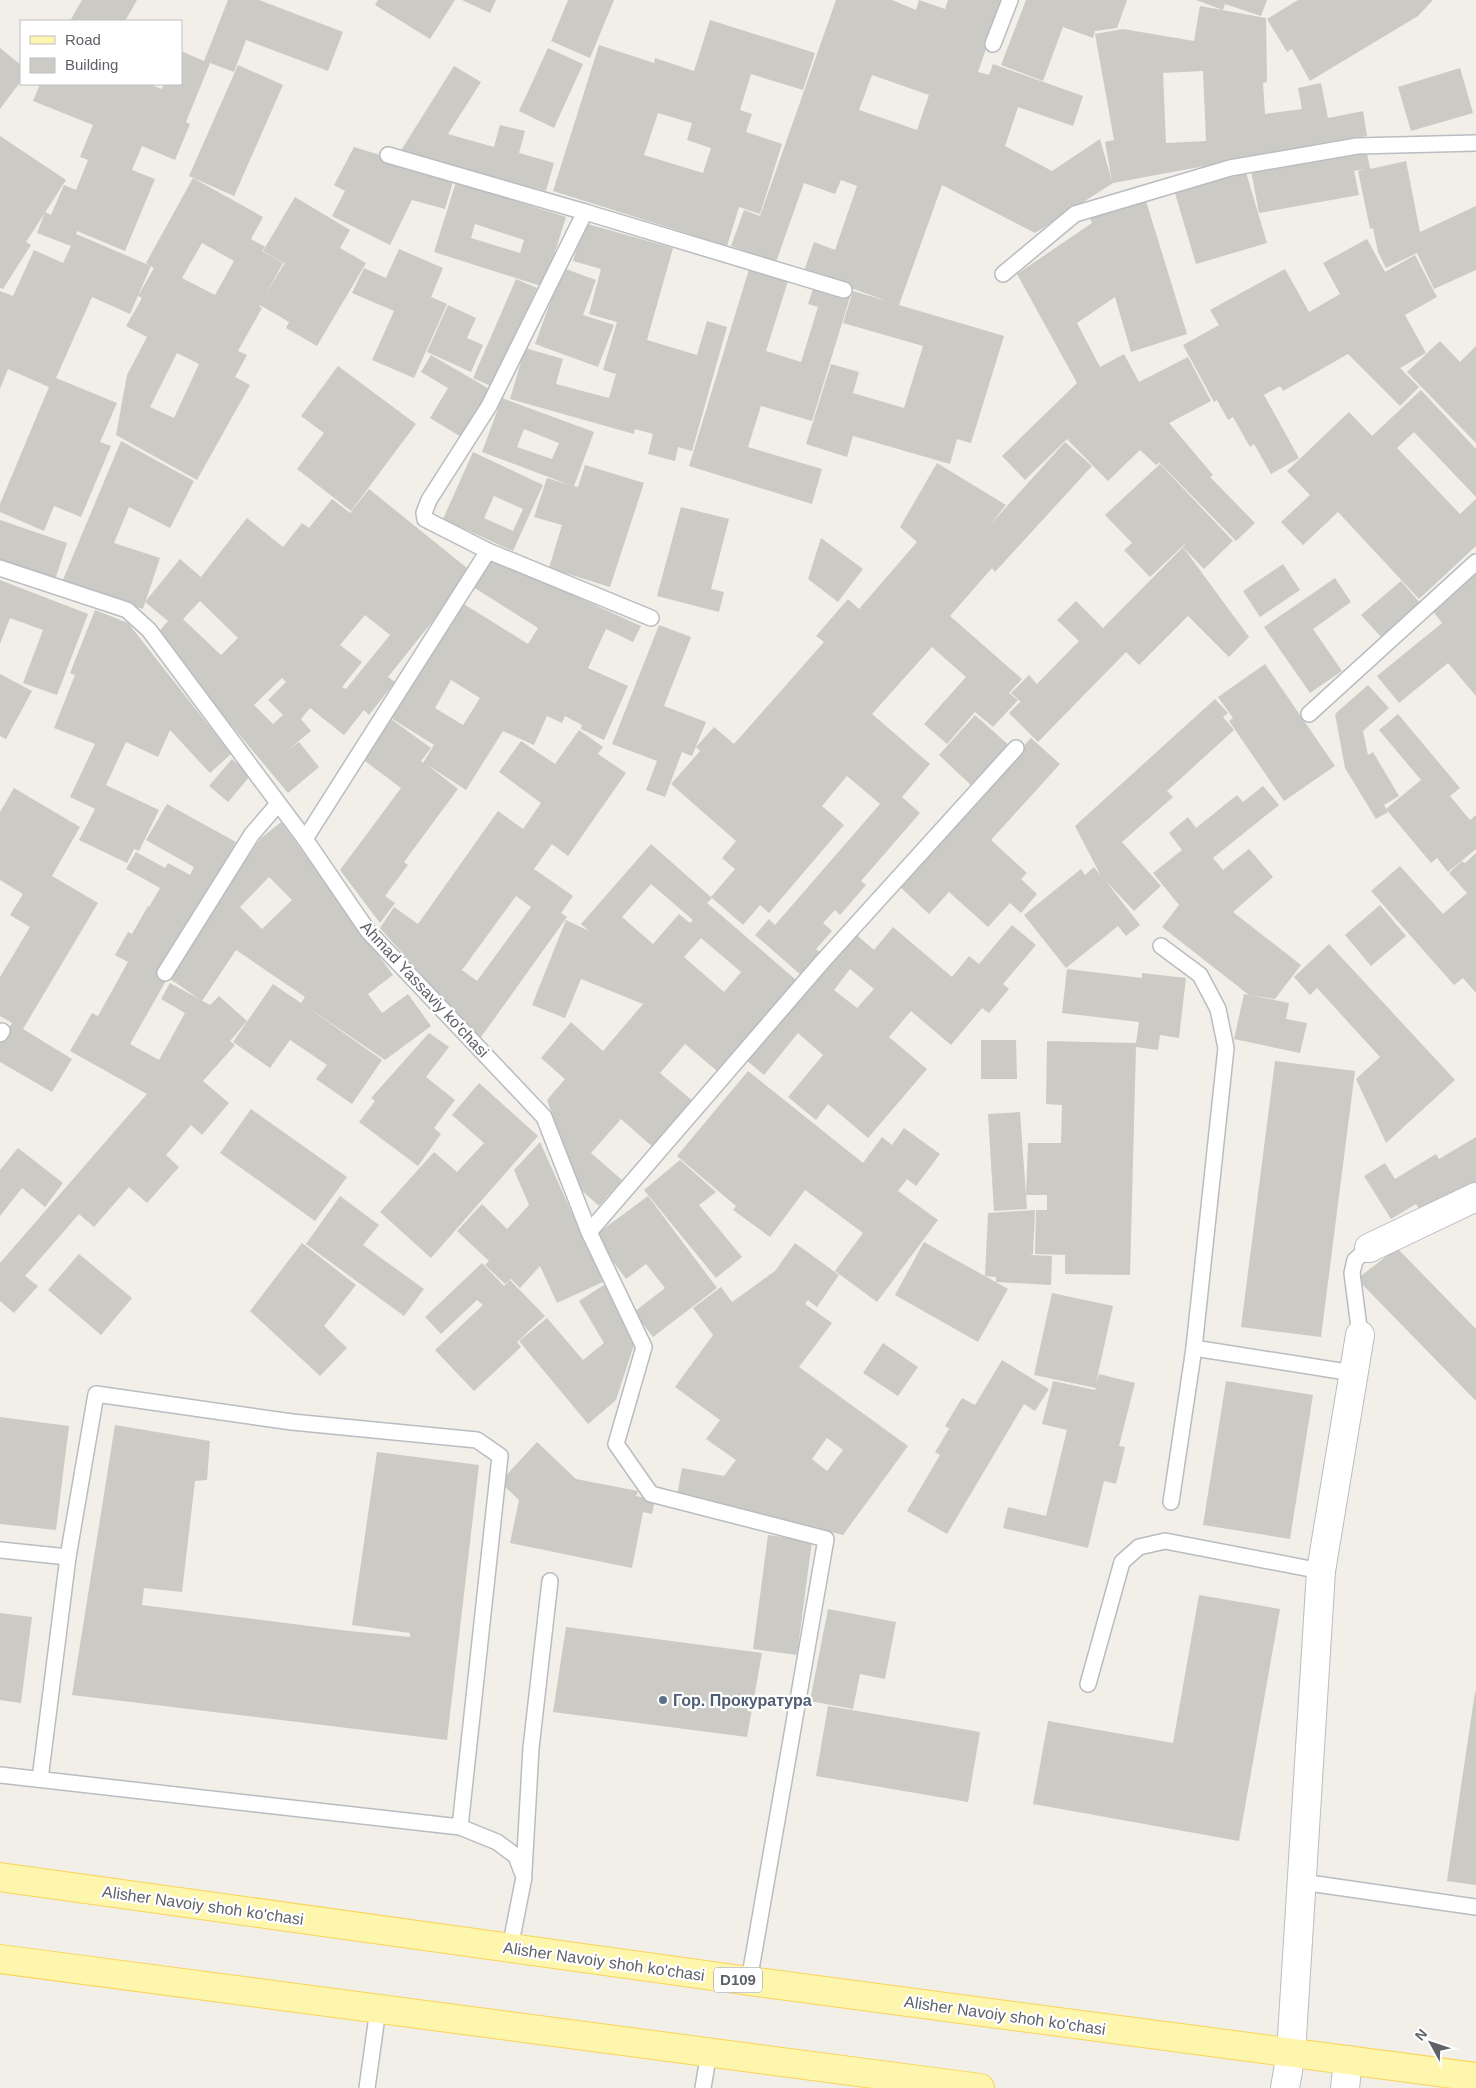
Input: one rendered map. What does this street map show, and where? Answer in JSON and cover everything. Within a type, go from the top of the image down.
[{"type":"main road","name":"Alisher Navoiy shoh ko'chasi","points":[[0,1877],[750,1981],[1476,2077]]},
{"type":"main road","points":[[0,1959],[980,2088]]},
{"type":"street","points":[[1369,1248],[1476,1196]]},
{"type":"street","points":[[1284,2088],[1291,2053],[1321,1571],[1360,1335]]},
{"type":"street","points":[[1345,2088],[1348,2060]]},
{"type":"lane","points":[[992,44],[1010,0]]},
{"type":"lane","points":[[1003,274],[1074,214],[1230,168],[1357,146],[1476,142]]},
{"type":"lane","points":[[388,154],[844,290]]},
{"type":"lane","points":[[585,212],[489,406],[429,500],[424,513],[424,519],[488,551],[651,618]]},
{"type":"lane","points":[[305,839],[488,551]]},
{"type":"lane","points":[[1309,714],[1476,562]]},
{"type":"lane","name":"Ahmad Yassaviy ko'chasi","points":[[0,568],[128,610],[149,630],[305,839],[368,931],[544,1116],[589,1232],[644,1347],[616,1444],[651,1494],[826,1539],[750,1981]]},
{"type":"lane","points":[[589,1232],[822,962],[1016,748]]},
{"type":"lane","points":[[165,973],[252,834],[278,804]]},
{"type":"lane","points":[[1161,946],[1200,976],[1218,1009],[1226,1048],[1194,1348],[1171,1502]]},
{"type":"lane","points":[[1360,1335],[1352,1273],[1354,1260],[1369,1248]]},
{"type":"lane","points":[[1194,1348],[1353,1373]]},
{"type":"lane","points":[[40,1779],[68,1557],[96,1394],[292,1422],[477,1440],[500,1456],[460,1827]]},
{"type":"lane","points":[[1088,1684],[1122,1562],[1139,1547],[1165,1542],[1321,1571]]},
{"type":"lane","points":[[0,1550],[68,1557]]},
{"type":"lane","points":[[510,1948],[524,1877],[531,1748],[550,1581]]},
{"type":"lane","points":[[0,1775],[460,1827],[504,1846],[516,1856],[524,1877]]},
{"type":"lane","points":[[1302,1882],[1476,1907]]},
{"type":"lane","points":[[367,2088],[378,2009]]},
{"type":"lane","points":[[702,2088],[709,2052]]},
{"type":"building","points":[[82,0],[137,0],[126,20],[71,20]]},
{"type":"building","points":[[228,0],[259,0],[343,32],[328,71],[246,40],[234,72],[210,63],[186,122],[190,124],[175,160],[142,146],[132,170],[155,179],[125,251],[77,231],[76,234],[151,266],[130,314],[92,297],[56,378],[117,403],[100,442],[111,446],[81,517],[54,506],[44,531],[0,512],[0,504],[49,387],[8,369],[0,389],[0,291],[13,296],[34,250],[63,263],[71,246],[37,233],[45,212],[51,215],[64,185],[76,190],[88,160],[80,157],[93,125],[33,101],[40,85],[152,85],[162,89],[164,85],[182,85],[182,51],[204,61]]},
{"type":"building","points":[[378,0],[455,0],[430,39],[375,5]]},
{"type":"building","points":[[462,0],[496,0],[490,13]]},
{"type":"building","points":[[568,0],[614,0],[590,58],[551,41]]},
{"type":"building","points":[[836,0],[892,0],[916,10],[919,0],[945,9],[948,0],[1003,0],[978,72],[989,75],[993,64],[1083,96],[1073,126],[1018,107],[1005,146],[1052,171],[1100,139],[1112,181],[1105,142],[1114,140],[1095,34],[1123,29],[1194,41],[1200,6],[1266,18],[1267,82],[1263,83],[1265,114],[1302,109],[1298,88],[1321,83],[1328,118],[1363,111],[1367,136],[1113,183],[1035,233],[942,185],[899,305],[1004,336],[971,443],[957,439],[950,464],[853,436],[847,457],[806,444],[831,364],[859,372],[853,393],[904,408],[923,346],[843,323],[853,291],[887,301],[804,271],[814,242],[835,250],[857,186],[841,180],[835,194],[804,183],[776,262],[731,246],[744,210],[760,216]],"holes":[[[1203,71],[1206,141],[1166,143],[1163,73]],[[872,75],[929,95],[917,130],[859,110]]]},
{"type":"building","points":[[1026,0],[1127,0],[1117,28],[1095,31],[1093,38],[1063,27],[1043,81],[1001,65]]},
{"type":"building","points":[[1196,0],[1267,0],[1261,16],[1225,4],[1223,10]]},
{"type":"building","points":[[1298,0],[1433,0],[1418,16],[1310,81],[1292,49],[1287,52],[1267,19]]},
{"type":"building","points":[[710,20],[815,53],[803,90],[751,74],[740,110],[752,114],[746,132],[782,144],[760,214],[739,207],[727,246],[553,191],[599,45],[654,63],[655,58],[694,71]],"holes":[[[658,113],[692,123],[687,140],[711,148],[703,173],[644,155]]]},
{"type":"building","points":[[0,48],[20,64],[20,82],[0,109]]},
{"type":"building","points":[[548,48],[583,64],[554,128],[519,111]]},
{"type":"building","points":[[238,65],[283,85],[234,196],[189,176]]},
{"type":"building","points":[[454,66],[481,82],[448,134],[494,147],[500,125],[525,131],[519,153],[554,163],[546,191],[400,152]]},
{"type":"building","points":[[1460,68],[1473,113],[1411,131],[1398,87]]},
{"type":"building","points":[[0,136],[66,180],[26,242],[31,245],[3,289],[0,288]]},
{"type":"building","points":[[354,147],[454,178],[445,209],[412,200],[390,245],[332,216],[345,191],[334,185]]},
{"type":"building","points":[[1366,148],[1370,169],[1406,161],[1420,232],[1476,206],[1476,270],[1434,289],[1417,253],[1386,268],[1378,252],[1373,228],[1370,229],[1358,171],[1366,169],[1354,171],[1359,195],[1259,213],[1251,171]]},
{"type":"building","points":[[1245,169],[1267,243],[1196,264],[1174,190]]},
{"type":"building","points":[[193,178],[263,217],[251,239],[265,247],[262,251],[283,263],[266,294],[284,264],[287,265],[263,251],[295,197],[350,230],[340,248],[366,263],[317,346],[286,328],[289,322],[259,306],[262,308],[238,351],[247,355],[235,377],[250,385],[197,480],[116,435],[127,375],[147,337],[126,326],[142,298],[138,296],[154,268],[146,263]],"holes":[[[202,243],[234,261],[215,295],[182,278]],[[177,353],[199,364],[174,418],[150,407]]]},
{"type":"building","points":[[456,182],[566,217],[544,287],[434,252]],"holes":[[[475,224],[524,240],[520,253],[471,238]]]},
{"type":"building","points":[[1146,201],[1187,334],[1131,352],[1115,297],[1077,323],[1100,367],[1124,354],[1139,382],[1188,357],[1211,401],[1169,423],[1213,475],[1210,477],[1255,523],[1236,541],[1157,460],[1159,463],[1156,465],[1140,450],[1108,481],[1067,439],[1025,480],[1002,456],[1077,383],[1017,274],[1092,223],[1090,218]]},
{"type":"building","points":[[584,223],[673,248],[647,340],[697,355],[707,321],[727,327],[692,451],[678,447],[675,461],[648,454],[653,434],[635,429],[634,434],[510,399],[525,348],[563,359],[556,384],[609,398],[616,374],[603,370],[617,322],[589,314],[601,269],[573,261]]},
{"type":"building","points":[[1367,239],[1385,272],[1415,255],[1437,297],[1405,315],[1426,353],[1400,368],[1419,387],[1400,406],[1348,354],[1283,391],[1280,386],[1264,395],[1299,458],[1271,474],[1254,444],[1250,447],[1233,417],[1228,420],[1217,400],[1214,402],[1183,345],[1219,325],[1210,310],[1285,269],[1309,312],[1340,294],[1323,263]]},
{"type":"building","points":[[399,249],[443,268],[431,297],[447,304],[414,378],[372,360],[394,311],[352,293],[364,268],[386,278]]},
{"type":"building","points":[[563,268],[596,280],[583,315],[614,325],[598,367],[535,344]]},
{"type":"building","points":[[749,269],[788,281],[766,351],[801,362],[818,307],[808,304],[814,286],[850,297],[812,421],[761,406],[748,447],[822,469],[812,504],[689,466]]},
{"type":"building","points":[[516,279],[537,288],[493,387],[473,378]]},
{"type":"building","points":[[448,305],[476,318],[467,338],[483,345],[471,372],[427,352]]},
{"type":"building","points":[[1440,341],[1460,362],[1476,346],[1476,443],[1407,372]]},
{"type":"building","points":[[431,355],[491,390],[463,438],[430,418],[448,388],[421,372]]},
{"type":"building","points":[[338,366],[416,424],[351,511],[297,469],[324,433],[301,416]]},
{"type":"building","points":[[1421,390],[1476,449],[1476,497],[1414,432],[1397,448],[1460,514],[1476,499],[1476,546],[1419,599],[1338,512],[1303,545],[1281,522],[1310,495],[1287,471],[1349,412],[1372,436]]},
{"type":"building","points":[[502,398],[594,432],[574,486],[578,487],[585,465],[644,483],[610,587],[549,568],[562,525],[534,517],[547,478],[570,485],[482,452]],"holes":[[[524,429],[559,443],[552,459],[517,447]]]},
{"type":"building","points":[[121,441],[194,481],[170,528],[129,507],[114,543],[160,558],[143,609],[62,582]]},
{"type":"building","points":[[1065,442],[1092,466],[995,572],[992,568],[950,616],[1022,679],[1009,693],[1018,700],[993,727],[975,712],[947,744],[924,724],[966,677],[932,647],[872,714],[930,764],[902,797],[920,813],[861,881],[866,885],[840,915],[835,910],[823,923],[832,931],[816,949],[821,953],[801,975],[755,935],[769,919],[775,925],[880,804],[847,776],[822,806],[844,825],[769,913],[760,905],[743,925],[711,897],[735,869],[722,858],[736,841],[671,784],[700,751],[696,747],[714,727],[734,744],[824,642],[816,636],[848,599],[859,609],[917,542],[900,527],[937,463],[1006,505],[989,526]]},
{"type":"building","points":[[473,452],[543,485],[513,551],[443,519]],"holes":[[[494,496],[523,509],[513,531],[484,518]]]},
{"type":"building","points":[[1160,464],[1233,541],[1204,569],[1183,547],[1186,543],[1150,577],[1124,550],[1132,543],[1105,515]]},
{"type":"building","points":[[369,489],[472,572],[388,677],[395,682],[369,715],[364,710],[344,735],[310,708],[301,719],[311,731],[288,750],[299,742],[319,767],[288,793],[156,635],[168,621],[145,602],[180,559],[201,577],[247,518],[283,547],[302,523],[309,528],[332,499],[350,513]],"holes":[[[200,601],[238,638],[221,655],[183,619]],[[365,615],[390,635],[346,689],[342,687],[362,662],[340,645]],[[282,678],[286,682],[268,700],[283,715],[273,724],[254,705]]]},
{"type":"building","points":[[681,507],[729,519],[711,589],[724,592],[719,612],[657,596]]},
{"type":"building","points":[[0,520],[67,543],[55,580],[0,562]]},
{"type":"building","points":[[821,538],[863,569],[838,602],[808,579]]},
{"type":"building","points":[[1183,547],[1249,637],[1229,657],[1188,616],[1139,665],[1126,652],[1038,742],[1009,713],[1021,702],[1011,693],[1029,675],[1037,684],[1079,641],[1057,620],[1076,601],[1103,628]]},
{"type":"building","points":[[491,558],[641,626],[633,642],[606,629],[588,668],[628,686],[604,740],[581,729],[582,725],[565,716],[562,723],[547,716],[534,745],[503,731],[466,790],[426,764],[458,789],[404,862],[408,865],[385,896],[395,903],[380,923],[340,870],[401,788],[361,758],[391,719],[431,748],[421,761],[423,763],[434,745],[391,718],[408,691],[406,689],[462,603],[528,644],[538,628],[473,587]],"holes":[[[451,680],[480,698],[463,725],[435,708]]]},
{"type":"building","points":[[1283,564],[1300,590],[1260,617],[1243,591]]},
{"type":"building","points":[[1476,567],[1476,696],[1448,663],[1399,703],[1377,676],[1442,623],[1429,606]]},
{"type":"building","points":[[1335,578],[1351,602],[1313,629],[1342,671],[1310,693],[1264,627]]},
{"type":"building","points":[[0,580],[88,614],[57,695],[23,683],[43,630],[10,618],[0,644]]},
{"type":"building","points":[[1401,581],[1421,604],[1382,638],[1361,615]]},
{"type":"building","points":[[95,610],[128,623],[231,754],[210,773],[170,730],[158,757],[126,742],[106,785],[159,810],[139,851],[134,849],[127,863],[79,840],[95,809],[70,797],[95,744],[54,728],[75,675],[70,673]]},
{"type":"building","points":[[659,625],[691,637],[664,706],[706,722],[692,756],[682,752],[665,797],[646,790],[657,761],[612,744]]},
{"type":"building","points":[[1265,664],[1335,766],[1284,801],[1229,721],[1233,718],[1218,697]]},
{"type":"building","points":[[0,674],[32,691],[6,739],[0,736]]},
{"type":"building","points":[[1368,685],[1389,708],[1363,731],[1368,755],[1373,752],[1399,796],[1384,805],[1388,812],[1376,819],[1345,768],[1335,714]]},
{"type":"building","points":[[1215,699],[1228,713],[1223,717],[1234,730],[1167,791],[1173,797],[1122,842],[1161,886],[1134,911],[1105,880],[1140,925],[1126,936],[1118,926],[1066,968],[1024,915],[1081,869],[1085,875],[1094,867],[1101,876],[1075,826]]},
{"type":"building","points":[[1398,714],[1460,788],[1450,796],[1470,820],[1476,815],[1476,849],[1448,872],[1437,858],[1431,863],[1386,809],[1421,780],[1379,730]]},
{"type":"building","points":[[975,715],[1012,748],[975,789],[939,755]]},
{"type":"building","points":[[579,730],[603,747],[598,754],[626,773],[568,856],[552,844],[534,869],[573,896],[561,913],[567,917],[479,1040],[380,928],[394,907],[418,924],[498,811],[523,829],[541,803],[499,772],[521,741],[555,764]],"holes":[[[516,896],[531,907],[477,981],[462,970]]]},
{"type":"building","points":[[1031,738],[1060,764],[991,840],[1027,873],[1021,879],[1037,894],[1021,913],[1010,903],[988,927],[949,892],[929,914],[897,884]]},
{"type":"building","points":[[232,759],[251,775],[228,802],[209,786]]},
{"type":"building","points":[[1263,786],[1279,805],[1213,858],[1223,870],[1249,849],[1273,877],[1233,912],[1301,965],[1275,999],[1250,995],[1289,1003],[1286,1019],[1307,1023],[1300,1053],[1234,1039],[1244,994],[1249,995],[1162,927],[1179,905],[1153,873],[1182,850],[1169,833],[1188,817],[1196,828],[1237,795],[1243,802]]},
{"type":"building","points":[[14,788],[80,827],[52,876],[98,903],[23,1029],[72,1059],[52,1092],[0,1062],[0,1042],[12,1023],[0,1016],[0,977],[30,927],[10,915],[23,894],[0,880],[0,812]]},
{"type":"building","points":[[167,804],[236,842],[172,957],[167,979],[130,1044],[159,1060],[185,1013],[161,999],[170,983],[210,1005],[219,996],[247,1021],[230,1041],[235,1045],[203,1081],[229,1103],[202,1135],[191,1125],[166,1155],[179,1167],[147,1203],[129,1187],[94,1227],[79,1214],[25,1276],[38,1286],[14,1313],[0,1301],[0,1263],[147,1094],[70,1051],[92,1013],[98,1016],[128,962],[115,955],[128,932],[132,934],[160,888],[126,869],[136,852],[165,868],[168,863],[190,875],[194,867],[146,840]]},
{"type":"building","points":[[281,822],[393,975],[368,994],[382,1013],[408,994],[431,1026],[385,1060],[303,1004],[382,1060],[352,1104],[316,1079],[327,1065],[290,1040],[270,1068],[233,1042],[273,984],[301,1003],[305,997],[236,950],[202,1001],[166,976],[260,839]],"holes":[[[269,877],[292,900],[262,929],[240,907]]]},
{"type":"building","points":[[651,844],[712,898],[707,903],[796,980],[717,1071],[685,1044],[660,1073],[695,1103],[655,1149],[621,1119],[591,1153],[622,1180],[599,1206],[579,1188],[547,1100],[565,1079],[541,1058],[571,1022],[603,1051],[643,1004],[581,979],[565,1018],[532,1005],[566,920],[589,931],[581,924]],"holes":[[[651,884],[693,920],[690,923],[679,914],[653,944],[622,917]],[[701,938],[741,972],[724,992],[684,957]]]},
{"type":"building","points":[[1476,853],[1476,993],[1463,978],[1454,985],[1371,891],[1400,866],[1443,914],[1467,893],[1449,873],[1462,861],[1465,863]]},
{"type":"building","points":[[1380,905],[1406,936],[1371,966],[1345,935]]},
{"type":"building","points":[[1012,925],[1036,945],[1003,984],[1009,989],[989,1013],[982,1008],[951,1045],[911,1011],[889,1037],[927,1069],[868,1138],[828,1104],[816,1120],[788,1097],[823,1055],[798,1033],[764,1075],[746,1060],[853,932],[874,950],[893,927],[952,977],[969,956],[979,964]],"holes":[[[850,969],[874,989],[857,1008],[834,990]]]},
{"type":"building","points":[[1329,944],[1455,1080],[1386,1143],[1356,1079],[1380,1057],[1317,988],[1310,995],[1294,977]]},
{"type":"building","points":[[1067,969],[1142,978],[1142,973],[1186,978],[1179,1038],[1160,1035],[1158,1050],[1136,1047],[1130,1275],[1065,1274],[1065,1255],[1035,1254],[1036,1210],[1047,1210],[1047,1195],[1026,1195],[1028,1143],[1061,1143],[1062,1105],[1046,1104],[1047,1041],[1136,1043],[1139,1022],[1062,1013]]},
{"type":"building","points":[[429,1033],[449,1047],[426,1077],[455,1100],[434,1128],[441,1134],[418,1166],[359,1122],[375,1101],[371,1098]]},
{"type":"building","points":[[981,1040],[1016,1040],[1017,1079],[981,1079]]},
{"type":"building","points":[[1275,1061],[1355,1071],[1321,1337],[1241,1327]]},
{"type":"building","points":[[748,1071],[863,1163],[882,1137],[892,1145],[904,1128],[940,1154],[916,1186],[907,1179],[898,1191],[938,1220],[877,1302],[835,1271],[863,1233],[805,1190],[770,1237],[733,1210],[736,1206],[677,1156]]},
{"type":"building","points":[[479,1083],[538,1136],[431,1258],[380,1212],[434,1152],[457,1172],[484,1143],[452,1115]]},
{"type":"building","points":[[251,1109],[347,1177],[315,1221],[220,1153]]},
{"type":"building","points":[[1020,1112],[1027,1209],[994,1211],[988,1114]]},
{"type":"building","points":[[1476,1137],[1476,1191],[1423,1215],[1416,1204],[1391,1219],[1364,1176],[1385,1163],[1395,1179],[1436,1154],[1439,1159]]},
{"type":"building","points":[[540,1142],[603,1282],[557,1303],[540,1266],[520,1288],[511,1279],[505,1284],[485,1265],[489,1261],[457,1231],[482,1204],[507,1229],[529,1205],[514,1170]]},
{"type":"building","points":[[18,1148],[63,1183],[45,1207],[22,1188],[0,1216],[0,1170]]},
{"type":"building","points":[[680,1160],[716,1192],[699,1205],[742,1257],[716,1278],[644,1190]]},
{"type":"building","points":[[340,1196],[379,1225],[363,1245],[424,1289],[404,1316],[306,1244]]},
{"type":"building","points":[[648,1196],[717,1288],[653,1337],[634,1312],[665,1288],[646,1264],[626,1279],[594,1236]]},
{"type":"building","points":[[1035,1210],[1033,1254],[1030,1255],[1052,1256],[1051,1285],[996,1282],[996,1277],[985,1276],[988,1213]]},
{"type":"building","points":[[924,1242],[1008,1289],[978,1342],[895,1295]]},
{"type":"building","points":[[302,1243],[356,1285],[324,1326],[347,1348],[320,1376],[250,1311]]},
{"type":"building","points":[[795,1243],[839,1275],[817,1307],[808,1300],[805,1304],[832,1323],[799,1367],[908,1446],[843,1535],[677,1496],[682,1468],[724,1476],[736,1460],[706,1439],[720,1420],[675,1387],[713,1335],[693,1308],[721,1287],[732,1302],[775,1271]],"holes":[[[827,1438],[843,1450],[827,1471],[812,1459]]]},
{"type":"building","points":[[1397,1248],[1476,1329],[1476,1401],[1357,1279]]},
{"type":"building","points":[[79,1254],[132,1298],[101,1335],[48,1290]]},
{"type":"building","points":[[482,1263],[504,1286],[510,1280],[545,1316],[517,1342],[521,1347],[474,1391],[435,1350],[483,1305],[477,1300],[441,1334],[425,1317]]},
{"type":"building","points":[[607,1283],[630,1321],[634,1345],[616,1400],[588,1424],[519,1341],[547,1318],[583,1360],[604,1343],[579,1301]]},
{"type":"building","points":[[1052,1293],[1113,1306],[1096,1383],[1099,1374],[1135,1383],[1119,1446],[1125,1447],[1116,1484],[1104,1481],[1088,1548],[1003,1528],[1008,1507],[1046,1516],[1067,1430],[1042,1424],[1053,1381],[1095,1390],[1096,1388],[1034,1375]]},
{"type":"building","points":[[883,1343],[918,1367],[898,1396],[863,1373]]},
{"type":"building","points":[[1002,1360],[1049,1389],[1035,1411],[1024,1404],[947,1534],[907,1511],[940,1455],[935,1452],[949,1429],[955,1432],[945,1426],[962,1398],[975,1405]]},
{"type":"building","points":[[1226,1381],[1313,1395],[1290,1539],[1203,1525]]},
{"type":"building","points":[[0,1417],[69,1426],[56,1530],[0,1524]]},
{"type":"building","points":[[115,1425],[210,1441],[207,1480],[195,1481],[182,1592],[144,1588],[142,1605],[349,1631],[410,1637],[410,1633],[352,1625],[377,1452],[479,1465],[447,1740],[72,1695]]},
{"type":"building","points":[[537,1442],[576,1479],[638,1491],[636,1496],[655,1500],[652,1514],[643,1512],[632,1568],[510,1543],[519,1500],[500,1482]]},
{"type":"building","points":[[768,1535],[812,1541],[797,1655],[753,1649]]},
{"type":"building","points":[[1199,1595],[1280,1609],[1239,1841],[1033,1804],[1048,1721],[1173,1743]]},
{"type":"building","points":[[828,1609],[896,1622],[885,1679],[860,1674],[853,1709],[810,1701]]},
{"type":"building","points":[[0,1613],[32,1617],[21,1703],[0,1700]]},
{"type":"building","points":[[566,1627],[762,1653],[747,1737],[553,1712]]},
{"type":"building","points":[[1476,1692],[1476,1885],[1447,1881]]},
{"type":"building","points":[[828,1706],[980,1732],[968,1802],[816,1776]]},
{"type":"place","name":"Гор. Прокуратура","points":[[663,1700]]}]
